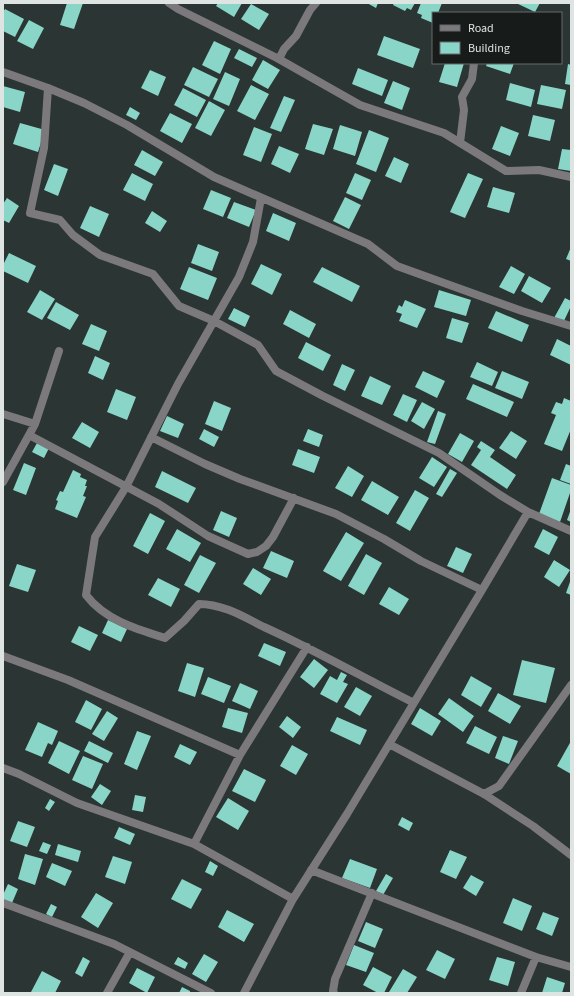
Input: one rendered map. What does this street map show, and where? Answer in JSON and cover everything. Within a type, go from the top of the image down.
[{"type":"street","points":[[169,3],[180,6],[279,59],[360,105],[444,133],[506,171],[539,170],[571,177]]},
{"type":"street","points":[[279,59],[284,49],[296,36],[310,10],[316,3]]},
{"type":"street","points":[[460,143],[464,110],[462,97],[472,79],[474,64]]},
{"type":"street","points":[[3,72],[84,103],[127,125],[214,177],[368,244],[397,266],[522,312],[571,326]]},
{"type":"street","points":[[48,88],[44,148],[30,213],[60,220],[73,235],[100,255],[153,274],[179,306],[214,321],[258,345],[276,371],[323,396],[439,453],[500,495],[528,512],[571,531]]},
{"type":"street","points":[[261,198],[253,242],[239,277],[178,384],[126,487],[95,537],[86,595],[102,611],[135,629],[165,638],[184,621],[199,604],[218,606],[307,647],[363,678],[414,703]]},
{"type":"street","points":[[3,482],[35,424],[59,351]]},
{"type":"street","points":[[3,414],[35,424]]},
{"type":"street","points":[[29,434],[159,504],[208,536],[248,554],[257,552],[266,546],[273,537],[294,498]]},
{"type":"street","points":[[151,437],[233,476],[336,514],[384,539],[421,561],[482,590]]},
{"type":"street","points":[[244,993],[293,899],[414,703],[528,512]]},
{"type":"street","points":[[194,844],[240,754],[307,647]]},
{"type":"street","points":[[3,656],[68,680],[240,754]]},
{"type":"street","points":[[484,794],[499,786],[547,716],[570,689]]},
{"type":"street","points":[[389,744],[484,794],[534,826],[571,855]]},
{"type":"street","points":[[3,768],[19,774],[76,803],[194,844],[293,899]]},
{"type":"street","points":[[311,870],[536,957],[571,967]]},
{"type":"street","points":[[334,993],[335,979],[372,893]]},
{"type":"street","points":[[3,903],[114,944],[210,993]]},
{"type":"street","points":[[107,993],[130,952]]},
{"type":"street","points":[[521,993],[536,957]]},
{"type":"building","points":[[67,3],[83,3],[74,29],[60,25]]},
{"type":"building","points":[[218,3],[242,3],[234,17],[216,6]]},
{"type":"building","points":[[367,3],[378,3],[376,8]]},
{"type":"building","points":[[394,3],[415,3],[411,10],[407,8],[405,11],[393,5]]},
{"type":"building","points":[[421,3],[442,3],[438,12],[432,12],[432,23],[421,18],[422,15],[417,13]]},
{"type":"building","points":[[516,3],[540,3],[535,12]]},
{"type":"building","points":[[251,4],[269,14],[259,30],[241,19]]},
{"type":"building","points":[[5,9],[24,19],[15,37],[3,31],[3,12]]},
{"type":"building","points":[[29,20],[44,28],[33,49],[17,41]]},
{"type":"building","points":[[384,36],[420,49],[413,68],[377,55]]},
{"type":"building","points":[[214,41],[231,49],[220,74],[202,65]]},
{"type":"building","points":[[239,49],[257,58],[252,67],[234,58]]},
{"type":"building","points":[[263,60],[280,70],[268,89],[252,80]]},
{"type":"building","points":[[445,64],[464,64],[457,87],[439,82]]},
{"type":"building","points":[[487,64],[514,64],[510,74],[486,66]]},
{"type":"building","points":[[568,64],[571,65],[571,85],[565,84]]},
{"type":"building","points":[[193,67],[218,79],[209,97],[184,85]]},
{"type":"building","points":[[358,68],[388,80],[382,96],[352,84]]},
{"type":"building","points":[[150,70],[166,77],[158,96],[141,88]]},
{"type":"building","points":[[225,72],[240,79],[229,106],[213,99]]},
{"type":"building","points":[[393,81],[410,88],[402,110],[384,103]]},
{"type":"building","points":[[510,83],[535,90],[531,107],[506,100]]},
{"type":"building","points":[[251,85],[269,94],[255,120],[237,111]]},
{"type":"building","points":[[541,85],[566,90],[562,109],[537,104]]},
{"type":"building","points":[[3,86],[25,92],[20,112],[3,107]]},
{"type":"building","points":[[183,88],[206,100],[197,117],[174,105]]},
{"type":"building","points":[[284,96],[295,100],[281,132],[270,128]]},
{"type":"building","points":[[209,101],[225,110],[211,136],[195,128]]},
{"type":"building","points":[[130,107],[140,113],[136,120],[126,115]]},
{"type":"building","points":[[170,113],[192,124],[182,143],[160,131]]},
{"type":"building","points":[[533,115],[555,120],[550,141],[528,136]]},
{"type":"building","points":[[20,123],[45,130],[38,152],[13,144]]},
{"type":"building","points":[[313,124],[333,129],[324,155],[305,149]]},
{"type":"building","points":[[340,125],[362,132],[355,156],[333,149]]},
{"type":"building","points":[[501,126],[519,133],[510,156],[492,149]]},
{"type":"building","points":[[254,127],[272,134],[261,162],[243,155]]},
{"type":"building","points":[[369,130],[389,138],[376,172],[356,164]]},
{"type":"building","points":[[279,146],[299,154],[290,173],[271,164]]},
{"type":"building","points":[[562,149],[571,150],[571,171],[558,169]]},
{"type":"building","points":[[142,150],[163,162],[155,176],[134,165]]},
{"type":"building","points":[[394,157],[409,164],[401,183],[385,176]]},
{"type":"building","points":[[54,164],[68,169],[58,196],[44,190]]},
{"type":"building","points":[[132,173],[153,184],[145,201],[123,190]]},
{"type":"building","points":[[355,173],[371,180],[362,200],[346,193]]},
{"type":"building","points":[[468,173],[483,179],[465,218],[450,212]]},
{"type":"building","points":[[493,187],[515,193],[509,213],[487,207]]},
{"type":"building","points":[[211,190],[231,198],[223,217],[203,209]]},
{"type":"building","points":[[345,197],[361,205],[349,229],[333,221]]},
{"type":"building","points":[[7,198],[19,206],[9,223],[3,220],[3,204]]},
{"type":"building","points":[[234,202],[256,210],[249,227],[227,218]]},
{"type":"building","points":[[90,206],[109,214],[99,237],[80,228]]},
{"type":"building","points":[[152,211],[167,221],[160,232],[145,223]]},
{"type":"building","points":[[273,213],[296,223],[289,241],[266,231]]},
{"type":"building","points":[[198,244],[219,252],[212,271],[191,263]]},
{"type":"building","points":[[571,247],[571,261],[566,259]]},
{"type":"building","points":[[9,253],[36,266],[28,283],[3,271],[3,265]]},
{"type":"building","points":[[261,264],[282,274],[272,295],[251,284]]},
{"type":"building","points":[[511,266],[525,274],[514,294],[499,287]]},
{"type":"building","points":[[189,267],[217,278],[208,300],[180,289]]},
{"type":"building","points":[[322,267],[360,286],[352,302],[313,282]]},
{"type":"building","points":[[529,276],[551,288],[542,303],[521,291]]},
{"type":"building","points":[[40,290],[55,299],[42,320],[27,312]]},
{"type":"building","points":[[439,290],[471,300],[466,316],[434,307]]},
{"type":"building","points":[[565,298],[571,301],[571,306],[563,323],[554,318]]},
{"type":"building","points":[[405,300],[426,309],[417,328],[399,321],[402,314],[396,312],[399,305],[402,307]]},
{"type":"building","points":[[56,302],[79,315],[70,330],[47,318]]},
{"type":"building","points":[[234,308],[250,316],[245,327],[228,319]]},
{"type":"building","points":[[290,310],[316,324],[309,338],[283,324]]},
{"type":"building","points":[[496,311],[529,325],[522,342],[488,328]]},
{"type":"building","points":[[452,318],[469,323],[462,343],[446,338]]},
{"type":"building","points":[[91,324],[107,331],[99,351],[82,344]]},
{"type":"building","points":[[557,339],[571,346],[571,365],[550,355]]},
{"type":"building","points":[[306,342],[331,355],[323,371],[298,358]]},
{"type":"building","points":[[95,356],[110,363],[103,380],[88,373]]},
{"type":"building","points":[[477,362],[498,372],[492,386],[470,377]]},
{"type":"building","points":[[342,364],[355,370],[345,391],[333,385]]},
{"type":"building","points":[[423,371],[445,381],[437,398],[415,387]]},
{"type":"building","points":[[502,371],[529,382],[522,399],[495,388]]},
{"type":"building","points":[[370,376],[391,386],[382,405],[361,396]]},
{"type":"building","points":[[473,384],[514,402],[507,417],[466,399]]},
{"type":"building","points":[[116,389],[136,397],[127,420],[107,412]]},
{"type":"building","points":[[403,394],[417,400],[407,422],[393,415]]},
{"type":"building","points":[[564,398],[571,401],[571,429],[562,451],[544,444],[556,415],[551,413],[556,402],[562,404]]},
{"type":"building","points":[[214,401],[231,408],[222,431],[205,424]]},
{"type":"building","points":[[422,402],[435,409],[424,429],[411,421]]},
{"type":"building","points":[[438,411],[446,414],[435,444],[427,442]]},
{"type":"building","points":[[167,416],[184,424],[178,438],[160,431]]},
{"type":"building","points":[[82,422],[99,432],[90,448],[72,438]]},
{"type":"building","points":[[204,429],[219,437],[214,447],[199,439]]},
{"type":"building","points":[[308,429],[323,435],[319,447],[303,441]]},
{"type":"building","points":[[511,431],[527,441],[516,459],[499,448]]},
{"type":"building","points":[[460,433],[474,441],[462,462],[448,454]]},
{"type":"building","points":[[481,441],[495,450],[490,457],[516,475],[507,489],[471,465],[481,450],[477,447]]},
{"type":"building","points":[[37,443],[49,448],[44,458],[32,452]]},
{"type":"building","points":[[298,449],[320,457],[314,473],[292,465]]},
{"type":"building","points":[[432,457],[447,467],[434,487],[419,478]]},
{"type":"building","points":[[24,463],[36,468],[26,495],[13,490]]},
{"type":"building","points":[[566,464],[571,466],[571,484],[560,480]]},
{"type":"building","points":[[348,466],[364,476],[352,497],[335,488]]},
{"type":"building","points":[[450,469],[457,473],[442,497],[436,494]]},
{"type":"building","points":[[73,470],[81,474],[80,477],[87,480],[85,486],[87,486],[83,496],[86,497],[77,518],[55,509],[58,501],[56,500],[60,491],[63,492]]},
{"type":"building","points":[[162,471],[196,488],[188,503],[155,487]]},
{"type":"building","points":[[552,478],[571,485],[571,493],[560,522],[539,514]]},
{"type":"building","points":[[372,481],[399,497],[388,515],[361,500]]},
{"type":"building","points":[[415,490],[429,498],[410,531],[396,523]]},
{"type":"building","points":[[571,509],[571,522],[567,520]]},
{"type":"building","points":[[221,511],[237,518],[229,537],[213,530]]},
{"type":"building","points":[[150,513],[165,521],[148,554],[133,546]]},
{"type":"building","points":[[177,529],[201,543],[190,562],[166,549]]},
{"type":"building","points":[[543,529],[558,537],[549,555],[534,547]]},
{"type":"building","points":[[346,532],[364,543],[341,581],[323,571]]},
{"type":"building","points":[[456,547],[472,554],[463,573],[447,566]]},
{"type":"building","points":[[271,551],[294,561],[287,578],[263,568]]},
{"type":"building","points":[[366,554],[382,563],[364,595],[348,586]]},
{"type":"building","points":[[200,555],[216,563],[199,593],[184,585]]},
{"type":"building","points":[[554,560],[570,570],[559,587],[544,577]]},
{"type":"building","points":[[17,564],[36,570],[28,592],[9,586]]},
{"type":"building","points":[[253,568],[271,579],[261,595],[243,584]]},
{"type":"building","points":[[158,578],[180,589],[171,607],[148,595]]},
{"type":"building","points":[[571,579],[571,595],[566,593]]},
{"type":"building","points":[[389,587],[409,599],[399,615],[379,604]]},
{"type":"building","points":[[108,620],[127,629],[121,642],[102,633]]},
{"type":"building","points":[[79,626],[98,635],[90,651],[71,642]]},
{"type":"building","points":[[264,643],[286,652],[280,666],[258,656]]},
{"type":"building","points":[[314,659],[328,670],[314,688],[300,677]]},
{"type":"building","points":[[522,660],[555,668],[546,703],[513,695]]},
{"type":"building","points":[[187,663],[204,668],[195,697],[178,691]]},
{"type":"building","points":[[341,672],[347,675],[343,682],[348,684],[337,703],[320,694],[330,676],[337,680]]},
{"type":"building","points":[[471,676],[492,688],[481,707],[461,695]]},
{"type":"building","points":[[208,677],[231,686],[224,703],[201,694]]},
{"type":"building","points":[[240,683],[258,691],[250,709],[232,701]]},
{"type":"building","points":[[356,687],[372,696],[360,716],[344,707]]},
{"type":"building","points":[[498,693],[521,706],[510,724],[488,711]]},
{"type":"building","points":[[449,698],[474,716],[463,732],[438,714]]},
{"type":"building","points":[[86,700],[102,709],[91,730],[75,722]]},
{"type":"building","points":[[228,708],[248,713],[242,733],[222,727]]},
{"type":"building","points":[[420,708],[441,721],[432,736],[411,724]]},
{"type":"building","points":[[107,711],[118,718],[104,741],[92,734]]},
{"type":"building","points":[[287,716],[301,727],[293,738],[279,727]]},
{"type":"building","points":[[337,717],[367,730],[360,745],[330,731]]},
{"type":"building","points":[[38,722],[58,731],[52,745],[48,743],[42,757],[25,750]]},
{"type":"building","points":[[475,726],[497,737],[489,754],[466,743]]},
{"type":"building","points":[[137,731],[151,736],[137,770],[124,764]]},
{"type":"building","points":[[503,736],[518,741],[509,764],[495,758]]},
{"type":"building","points":[[59,741],[80,751],[69,774],[48,763]]},
{"type":"building","points":[[89,741],[113,753],[108,763],[84,751]]},
{"type":"building","points":[[571,741],[571,774],[557,766]]},
{"type":"building","points":[[180,744],[197,752],[190,765],[174,757]]},
{"type":"building","points":[[292,745],[308,754],[296,775],[280,766]]},
{"type":"building","points":[[83,756],[103,764],[92,789],[72,780]]},
{"type":"building","points":[[244,769],[266,780],[255,802],[232,791]]},
{"type":"building","points":[[100,784],[111,791],[102,805],[91,797]]},
{"type":"building","points":[[135,795],[146,797],[143,812],[132,810]]},
{"type":"building","points":[[228,798],[249,811],[238,830],[216,817]]},
{"type":"building","points":[[50,799],[55,802],[49,811],[45,808]]},
{"type":"building","points":[[402,817],[413,823],[409,831],[398,825]]},
{"type":"building","points":[[18,821],[35,827],[27,847],[10,841]]},
{"type":"building","points":[[119,827],[135,834],[130,845],[114,838]]},
{"type":"building","points":[[43,842],[51,845],[47,854],[39,851]]},
{"type":"building","points":[[58,844],[81,851],[78,862],[55,855]]},
{"type":"building","points":[[450,850],[467,857],[456,879],[440,872]]},
{"type":"building","points":[[25,854],[43,859],[35,885],[18,879]]},
{"type":"building","points":[[113,856],[132,862],[125,884],[105,877]]},
{"type":"building","points":[[350,859],[377,869],[370,888],[342,878]]},
{"type":"building","points":[[210,861],[218,866],[213,876],[205,872]]},
{"type":"building","points":[[52,863],[72,871],[65,886],[46,877]]},
{"type":"building","points":[[386,874],[393,878],[383,895],[376,891]]},
{"type":"building","points":[[471,875],[484,882],[476,896],[463,888]]},
{"type":"building","points":[[182,879],[202,889],[191,909],[171,899]]},
{"type":"building","points":[[8,884],[18,889],[12,903],[3,900],[3,895]]},
{"type":"building","points":[[96,893],[113,903],[98,928],[81,917]]},
{"type":"building","points":[[513,898],[532,906],[522,931],[503,923]]},
{"type":"building","points":[[51,904],[57,907],[52,917],[46,914]]},
{"type":"building","points":[[227,910],[254,924],[244,942],[218,927]]},
{"type":"building","points":[[543,912],[559,918],[552,936],[536,929]]},
{"type":"building","points":[[366,922],[383,929],[375,948],[358,941]]},
{"type":"building","points":[[354,945],[374,953],[366,972],[346,965]]},
{"type":"building","points":[[437,950],[455,959],[445,979],[426,970]]},
{"type":"building","points":[[204,954],[218,962],[206,982],[192,974]]},
{"type":"building","points":[[83,957],[90,961],[82,977],[75,973]]},
{"type":"building","points":[[178,957],[188,963],[185,969],[174,964]]},
{"type":"building","points":[[497,957],[515,962],[508,986],[489,980]]},
{"type":"building","points":[[373,967],[392,977],[384,993],[378,993],[363,985]]},
{"type":"building","points":[[137,968],[155,977],[147,993],[129,983]]},
{"type":"building","points":[[403,969],[417,977],[407,993],[389,992]]},
{"type":"building","points":[[42,971],[61,981],[55,993],[31,992]]},
{"type":"building","points":[[547,977],[565,983],[562,993],[542,993]]},
{"type":"building","points":[[182,987],[190,991],[190,993],[179,993]]}]
